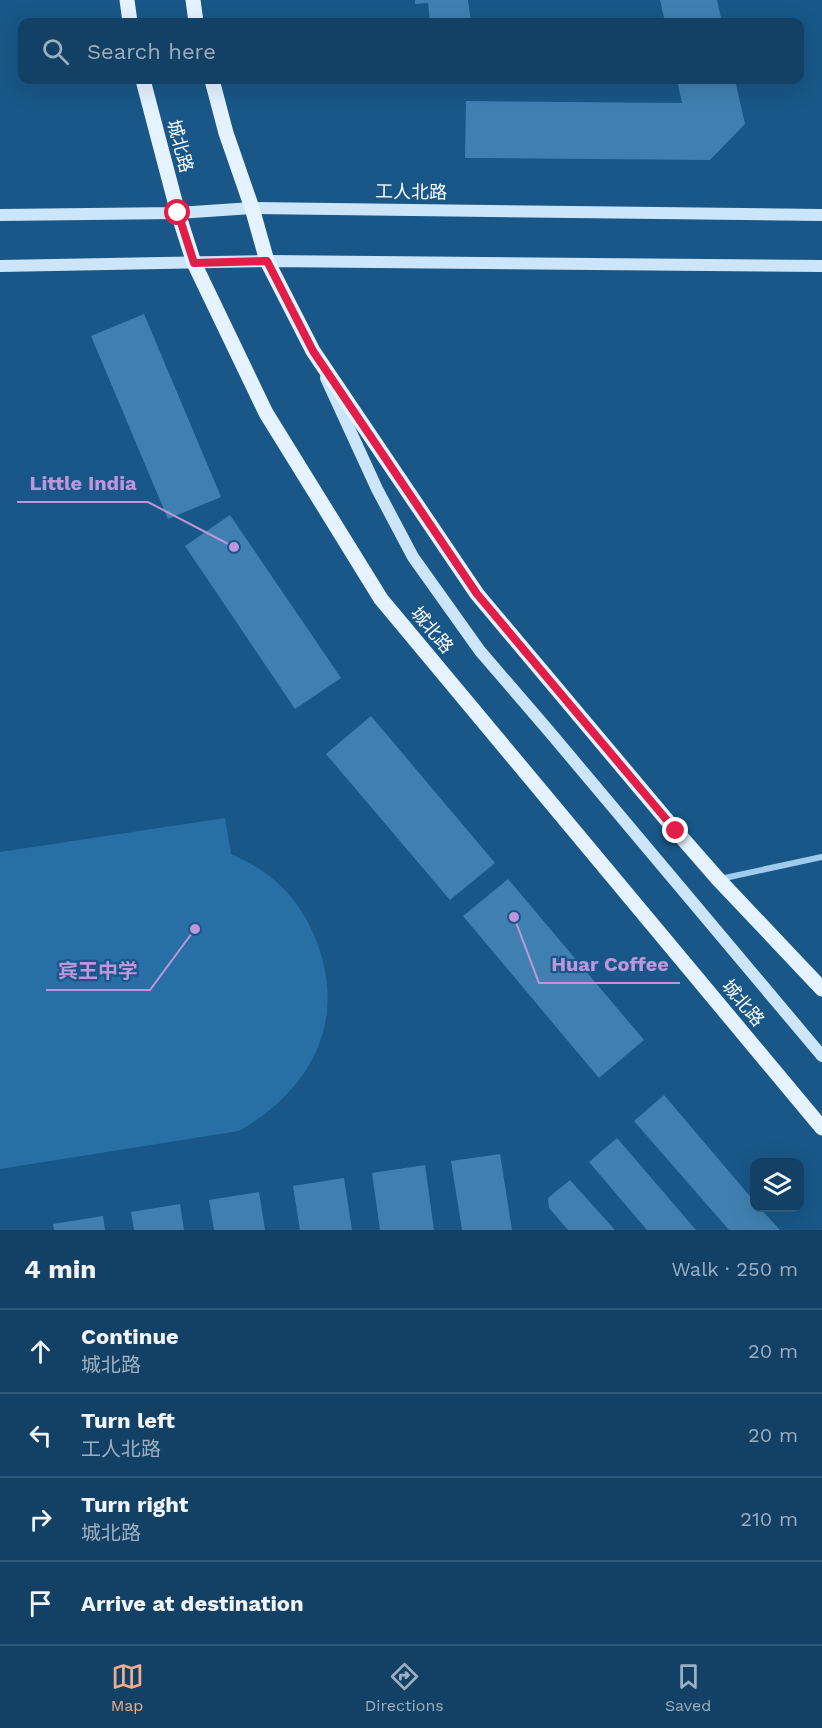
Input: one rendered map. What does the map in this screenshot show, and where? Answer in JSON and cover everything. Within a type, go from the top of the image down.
[{"type":"main road","points":[[127,0],[129,18]]},
{"type":"main road","points":[[193,0],[195,18]]},
{"type":"main road","name":"城北路","points":[[144,84],[178,213],[194,263],[266,413],[381,598],[822,1128]]},
{"type":"main road","points":[[213,84],[226,133],[252,208],[267,261],[313,351],[376,489],[412,557],[473,642],[822,1056]]},
{"type":"main road","name":"工人北路","points":[[0,215],[178,213],[252,208],[822,215]]},
{"type":"main road","points":[[0,266],[267,261],[822,266]]},
{"type":"main road","points":[[313,351],[477,594],[718,879],[822,989]]},
{"type":"street","points":[[718,879],[822,857]]},
{"type":"shaded area","points":[[225,818],[231,854],[258,868],[291,896],[314,935],[324,965],[328,994],[325,1022],[318,1048],[305,1072],[287,1094],[265,1114],[239,1131],[0,1169],[0,852]]},
{"type":"building","points":[[415,0],[468,0],[470,18],[430,18],[428,3],[415,4]]},
{"type":"building","points":[[660,0],[717,0],[721,18],[664,18]]},
{"type":"building","points":[[678,84],[736,84],[745,124],[710,160],[465,158],[466,101],[682,103]]},
{"type":"building","points":[[144,314],[221,497],[168,519],[91,336]]},
{"type":"building","points":[[230,515],[341,678],[295,709],[185,546]]},
{"type":"building","points":[[371,716],[495,863],[450,900],[326,754]]},
{"type":"building","points":[[508,879],[644,1040],[599,1078],[463,916]]},
{"type":"building","points":[[664,1095],[750,1196],[750,1212],[764,1212],[780,1230],[729,1230],[634,1121]]},
{"type":"building","points":[[617,1138],[696,1230],[647,1230],[589,1162]]},
{"type":"building","points":[[500,1154],[512,1230],[462,1230],[451,1161]]},
{"type":"building","points":[[425,1165],[434,1230],[380,1230],[372,1173]]},
{"type":"building","points":[[344,1178],[352,1230],[300,1230],[293,1186]]},
{"type":"building","points":[[570,1180],[615,1230],[568,1230],[549,1208],[548,1198]]},
{"type":"building","points":[[259,1192],[265,1230],[214,1230],[209,1200]]},
{"type":"building","points":[[180,1204],[184,1230],[134,1230],[131,1212]]},
{"type":"building","points":[[103,1216],[105,1230],[54,1230],[53,1224]]},
{"type":"place","name":"Little India","points":[[234,547]]},
{"type":"place","name":"Huar Coffee","points":[[514,917]]},
{"type":"place","name":"宾王中学","points":[[195,929]]},
{"type":"route","points":[[178,213],[194,263],[267,261],[313,351],[477,594],[676,831]]}]
